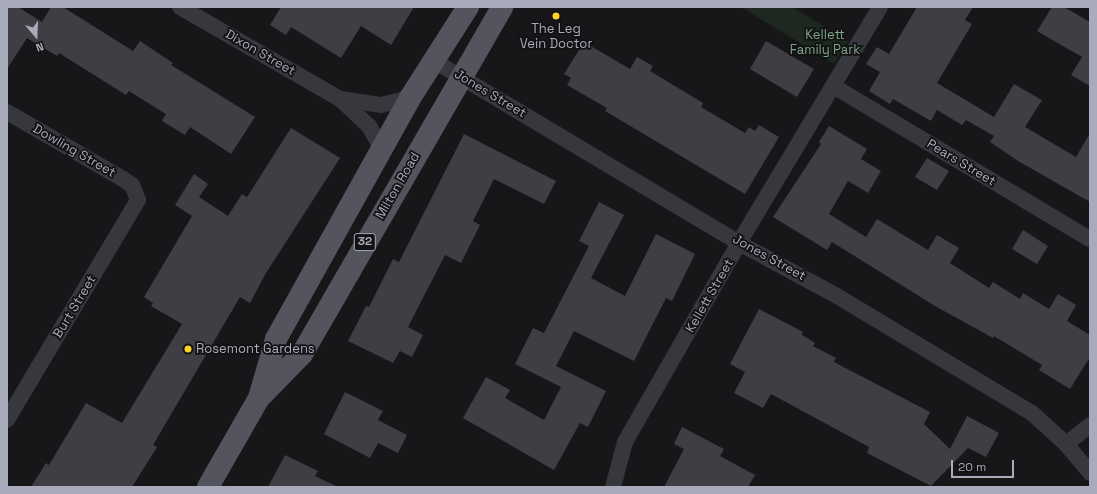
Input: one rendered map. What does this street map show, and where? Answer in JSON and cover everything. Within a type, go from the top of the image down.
[{"type":"main road","name":"Milton Road","points":[[208,487],[259,398],[276,339],[410,98],[468,7]]},
{"type":"main road","name":"Milton Road","points":[[259,398],[302,354],[460,77],[502,7]]},
{"type":"street","name":"Dixon Street","points":[[180,7],[340,99],[369,126],[382,149]]},
{"type":"street","name":"Kellett Street","points":[[613,487],[625,442],[739,242],[880,7]]},
{"type":"street","name":"Jones Street","points":[[434,62],[739,242],[837,296],[1032,414],[1066,444],[1090,473]]},
{"type":"street","name":"Pears Street","points":[[833,86],[1090,239]]},
{"type":"street","name":"Dixon Street","points":[[340,99],[381,105],[410,98]]},
{"type":"street","name":"Dowling Street","points":[[7,112],[123,179],[132,185],[138,193]]},
{"type":"street","name":"Burt Street","points":[[7,420],[135,209],[138,200],[138,193]]},
{"type":"street","points":[[1066,444],[1090,426]]},
{"type":"green space","name":"Kellett Family Park","points":[[741,7],[792,7],[848,41],[834,64]]},
{"type":"building","points":[[7,7],[18,7],[42,22],[51,7],[63,7],[133,51],[140,41],[173,63],[171,65],[255,117],[231,154],[190,127],[185,135],[162,121],[166,114],[129,91],[126,95],[59,53],[57,56],[27,38],[7,69]]},
{"type":"building","points":[[281,7],[414,7],[391,45],[361,26],[341,58],[291,27],[286,35],[270,25]]},
{"type":"building","points":[[917,7],[973,7],[965,20],[972,24],[937,83],[994,117],[1014,84],[1042,100],[1025,127],[1076,157],[1090,133],[1090,202],[1018,161],[990,142],[994,136],[966,120],[962,125],[937,110],[931,121],[893,99],[890,104],[869,91],[880,72],[866,64],[877,47],[889,54]]},
{"type":"building","points":[[1052,7],[1064,7],[1090,22],[1090,86],[1071,75],[1082,57],[1037,31]]},
{"type":"building","points":[[766,41],[814,69],[797,97],[750,69]]},
{"type":"building","points":[[584,42],[630,69],[637,57],[653,66],[650,71],[703,103],[701,107],[745,133],[749,127],[755,131],[759,125],[779,137],[745,194],[605,111],[607,108],[567,85],[571,78],[564,74]]},
{"type":"building","points":[[829,126],[867,149],[861,159],[881,171],[868,193],[848,181],[829,214],[866,237],[877,219],[928,250],[937,235],[959,248],[950,263],[989,288],[993,282],[1020,299],[1023,293],[1049,309],[1058,294],[1076,305],[1067,321],[1090,335],[1090,357],[1070,389],[1039,370],[1042,365],[994,336],[993,338],[935,306],[832,242],[827,250],[773,217],[821,144],[819,142]]},
{"type":"building","points":[[291,128],[340,158],[266,273],[250,303],[240,297],[153,445],[157,447],[132,487],[31,487],[46,463],[49,465],[86,403],[122,423],[182,324],[151,306],[153,303],[144,297],[192,216],[175,205],[194,174],[208,184],[199,197],[228,216],[242,194],[247,197]]},
{"type":"building","points":[[464,134],[556,181],[544,204],[494,179],[473,221],[480,225],[461,263],[445,255],[408,327],[423,335],[412,357],[400,351],[393,363],[348,341],[366,306],[369,307],[393,259],[399,262]]},
{"type":"building","points":[[927,158],[949,171],[937,190],[915,177]]},
{"type":"building","points":[[599,202],[624,215],[591,278],[625,296],[656,234],[695,254],[672,301],[666,298],[634,361],[574,331],[556,366],[606,391],[588,427],[580,423],[554,470],[463,418],[486,377],[510,390],[505,398],[544,420],[561,387],[515,364],[533,328],[544,333],[589,246],[579,241]]},
{"type":"building","points":[[1023,230],[1048,246],[1037,264],[1012,249]]},
{"type":"building","points":[[759,309],[803,332],[802,335],[815,343],[813,346],[836,358],[834,362],[930,412],[924,424],[950,449],[967,416],[999,433],[986,457],[968,448],[931,486],[867,453],[869,447],[771,394],[763,408],[734,393],[745,372],[730,364]]},
{"type":"building","points":[[345,392],[383,411],[378,420],[407,435],[398,453],[378,443],[370,458],[324,434]]},
{"type":"building","points":[[682,427],[724,449],[720,456],[755,475],[748,487],[664,487],[684,449],[674,444]]},
{"type":"building","points":[[285,455],[318,471],[315,476],[338,487],[268,487]]},
{"type":"place","name":"The Leg Vein Doctor","points":[[556,16]]},
{"type":"place","name":"Rosemont Gardens","points":[[188,349]]}]
